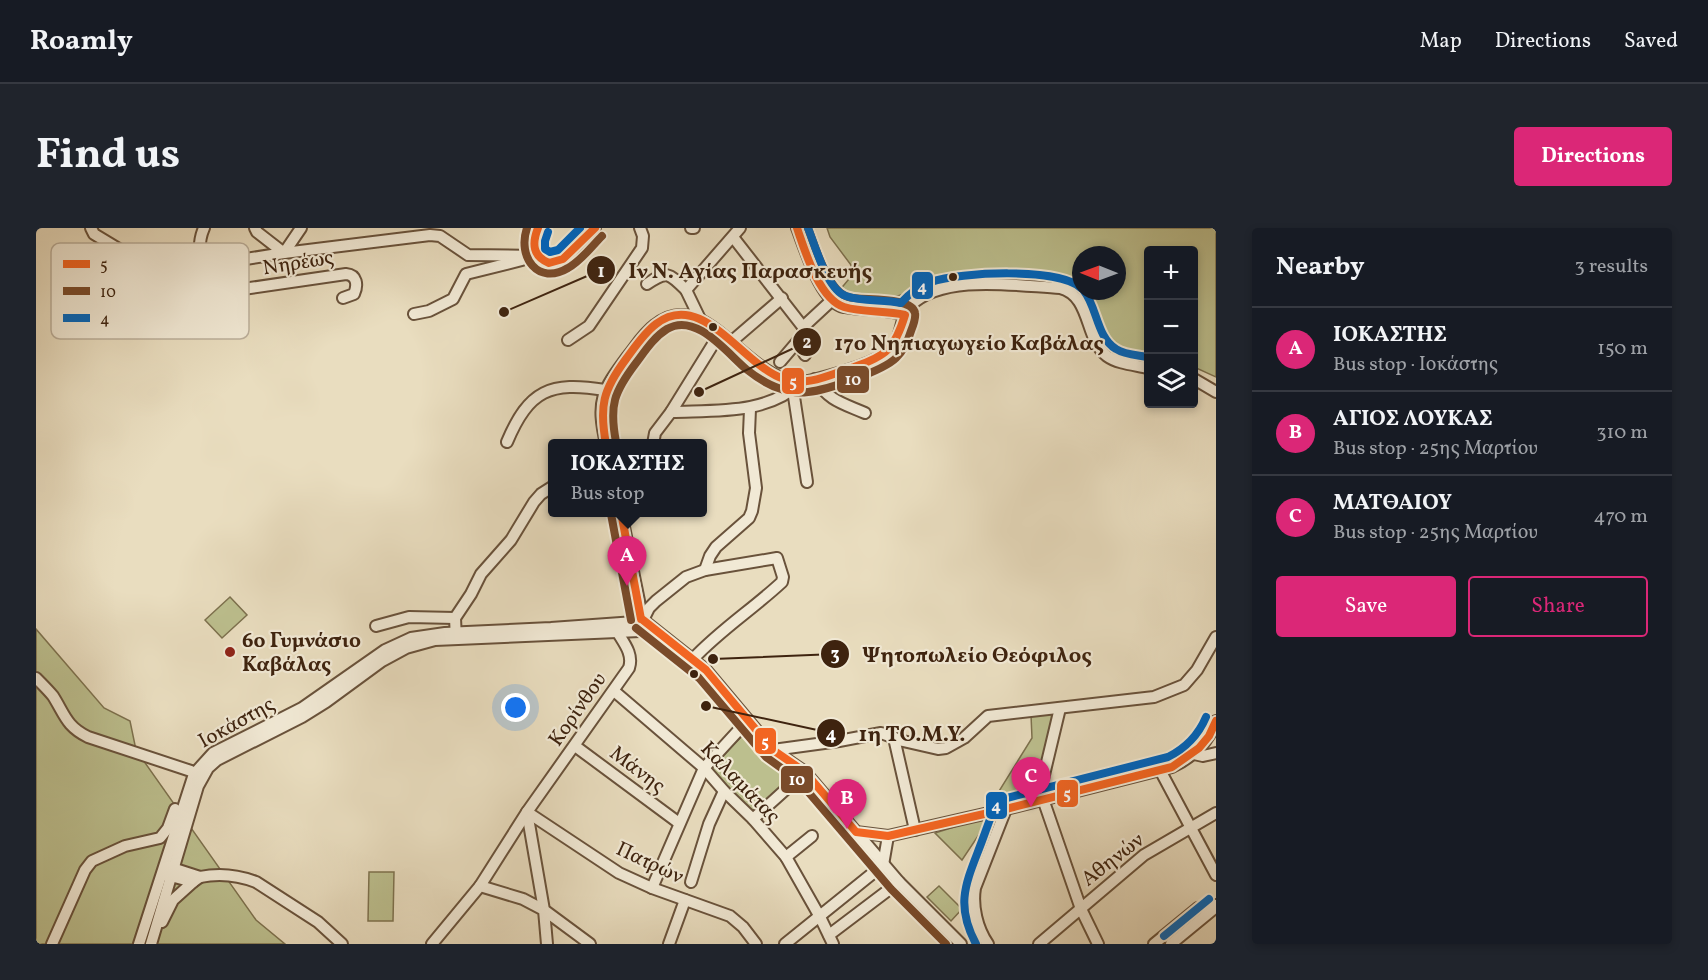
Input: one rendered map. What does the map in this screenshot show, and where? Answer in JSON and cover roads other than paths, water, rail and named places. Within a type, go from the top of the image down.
[{"type":"street","points":[[91,228],[94,234],[109,243]]},
{"type":"street","points":[[200,243],[204,228]]},
{"type":"street","points":[[255,228],[284,253]]},
{"type":"street","points":[[284,253],[301,228]]},
{"type":"street","points":[[538,228],[533,244],[537,256],[545,263],[558,262],[595,228]]},
{"type":"street","points":[[568,340],[589,326],[642,248],[643,236],[640,228]]},
{"type":"street","points":[[797,228],[824,291],[836,305],[847,308],[885,310],[904,315]]},
{"type":"street","points":[[249,258],[404,233],[435,235],[468,255],[537,256]]},
{"type":"street","points":[[686,290],[736,233],[805,331],[780,362]]},
{"type":"street","points":[[414,314],[429,311],[453,299],[466,274],[537,256]]},
{"type":"street","name":"Νηρέως","points":[[249,288],[352,274],[356,278],[357,289],[354,294],[343,298]]},
{"type":"street","points":[[647,284],[659,275],[672,276],[686,290],[700,319]]},
{"type":"street","points":[[671,412],[750,409],[797,386],[876,359],[889,352],[896,342],[904,315],[910,306],[936,291],[956,286],[1060,288],[1073,293],[1078,299],[1096,343],[1105,355],[1113,360],[1144,367]]},
{"type":"street","points":[[731,342],[782,298]]},
{"type":"street","points":[[803,327],[831,300]]},
{"type":"street","points":[[605,439],[601,414],[601,402],[605,390],[618,370],[654,326],[677,314],[700,319],[769,373],[797,386]]},
{"type":"street","points":[[654,439],[720,333]]},
{"type":"street","points":[[798,342],[805,355]]},
{"type":"street","points":[[816,379],[824,392],[834,400],[865,413]]},
{"type":"street","points":[[1198,381],[1216,392]]},
{"type":"street","points":[[797,386],[807,482]]},
{"type":"street","points":[[507,442],[519,416],[529,402],[552,389],[605,390]]},
{"type":"street","points":[[705,570],[712,551],[749,518],[755,501],[755,478],[749,433],[750,409]]},
{"type":"street","points":[[455,636],[455,618],[486,566],[511,540],[534,502],[548,490]]},
{"type":"street","points":[[622,517],[638,592],[640,624]]},
{"type":"street","points":[[640,624],[650,608],[686,577],[705,570],[776,558],[783,577],[782,582],[763,600],[708,642],[693,659]]},
{"type":"street","points":[[376,626],[409,616],[455,618]]},
{"type":"street","points":[[640,624],[657,629],[668,642],[693,659],[712,676],[773,750],[804,772],[883,865],[961,944]]},
{"type":"street","name":"Ιοκάστης","points":[[167,871],[194,770],[213,753],[310,703],[385,650],[411,638],[615,628],[640,624]]},
{"type":"street","name":"Κορίνθου","points":[[432,944],[480,886],[527,812],[629,668],[632,660],[615,628]]},
{"type":"street","name":"Ιοκάστης","points":[[167,871],[182,842],[201,778],[214,762],[309,713],[382,661],[406,648],[455,636]]},
{"type":"street","points":[[773,750],[839,741],[875,733],[884,733],[894,738],[938,749],[946,748],[964,738],[988,716],[1154,697],[1184,685],[1197,670],[1216,637]]},
{"type":"street","points":[[36,678],[51,694],[69,724],[78,732],[194,770],[163,835],[157,839],[125,846],[96,858],[90,864],[52,944]]},
{"type":"street","name":"Καλαμάτας","points":[[614,691],[704,768],[753,819],[786,857],[831,940]]},
{"type":"street","points":[[1060,708],[1040,800],[1081,909],[1098,944]]},
{"type":"street","points":[[652,888],[704,768],[748,720]]},
{"type":"street","points":[[856,832],[888,836],[1160,770],[1186,760],[1194,754],[1211,733],[1216,721]]},
{"type":"street","points":[[894,738],[915,830]]},
{"type":"street","name":"Μάνης","points":[[575,746],[679,823]]},
{"type":"street","points":[[1194,754],[1203,756],[1216,753]]},
{"type":"street","points":[[1160,770],[1216,875]]},
{"type":"street","points":[[753,819],[804,772]]},
{"type":"street","points":[[691,882],[709,824],[724,791]]},
{"type":"street","points":[[988,944],[976,915],[975,888],[1006,809]]},
{"type":"street","points":[[527,812],[544,910],[547,944]]},
{"type":"street","name":"Πατρών","points":[[527,812],[619,873],[652,888],[730,916],[743,927],[756,944]]},
{"type":"street","name":"Αθηνών","points":[[1039,944],[1144,855],[1216,813]]},
{"type":"street","points":[[786,857],[812,836]]},
{"type":"street","points":[[785,944],[883,865],[888,836]]},
{"type":"street","points":[[182,842],[182,861],[194,878]]},
{"type":"street","points":[[167,871],[194,878],[226,875],[256,882],[318,922],[342,944]]},
{"type":"street","points":[[153,940],[167,871]]},
{"type":"street","points":[[139,944],[167,871]]},
{"type":"street","points":[[153,940],[174,900],[194,878]]},
{"type":"street","points":[[831,940],[899,882]]},
{"type":"street","points":[[480,886],[522,899],[544,910],[590,944]]},
{"type":"street","points":[[669,944],[685,900]]},
{"type":"street","points":[[1154,944],[1198,908],[1216,906]]},
{"type":"street","points":[[1171,944],[1216,906]]},
{"type":"place","name":"Ιν Ν. Αγίας Παρασκευής","points":[[504,312]]},
{"type":"place","name":"17ο Νηπιαγωγείο Καβάλας","points":[[699,392]]},
{"type":"place","name":"ΙΟΚΑΣΤΗΣ","points":[[627,586]]},
{"type":"place","name":"6ο Γυμνάσιο Καβάλας","points":[[230,652]]},
{"type":"place","name":"Ψητοπωλείο Θεόφιλος","points":[[713,659]]},
{"type":"place","name":"1η ΤΟ.Μ.Υ.","points":[[706,706]]},
{"type":"place","name":"ΜΑΤΘΑΙΟΥ","points":[[1031,807]]},
{"type":"place","name":"ΑΓΙΟΣ ΛΟΥΚΑΣ","points":[[847,829]]}]
